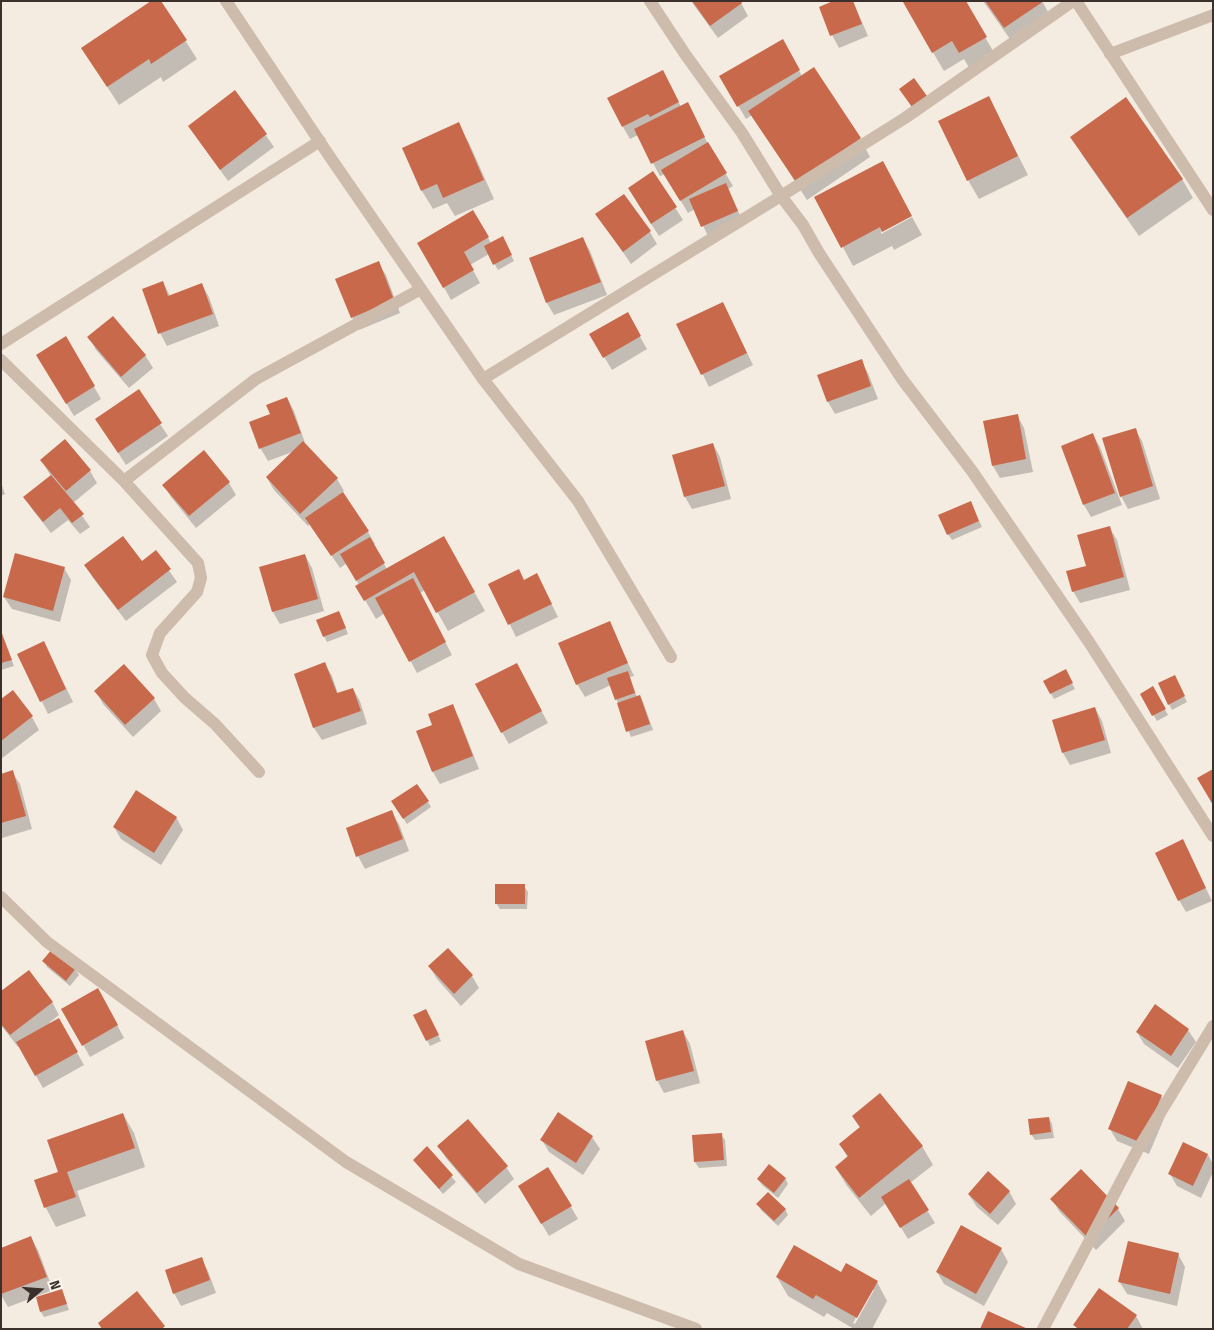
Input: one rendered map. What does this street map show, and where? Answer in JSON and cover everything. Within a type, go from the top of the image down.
[{"type":"street","points":[[226,1],[483,379],[578,500],[672,657]]},
{"type":"street","points":[[650,1],[685,54],[742,132],[781,196],[803,225],[819,253],[902,379],[972,471],[1078,624],[1213,836]]},
{"type":"street","points":[[483,379],[905,118],[1074,1],[1213,210]]},
{"type":"street","points":[[1110,54],[1213,16]]},
{"type":"street","points":[[1,344],[320,141]]},
{"type":"street","points":[[124,481],[256,378],[421,289]]},
{"type":"street","points":[[1,360],[124,481],[198,562],[201,578],[197,592],[160,632],[152,655],[162,673],[185,698],[216,724],[259,772]]},
{"type":"street","points":[[1,897],[47,942],[346,1162],[519,1264],[696,1329]]},
{"type":"street","points":[[1043,1329],[1137,1151],[1213,1026]]},
{"type":"building","points":[[151,1],[161,1],[187,40],[151,64],[149,59],[107,87],[81,48]]},
{"type":"building","points":[[692,1],[741,1],[742,3],[710,26]]},
{"type":"building","points":[[833,1],[853,1],[862,24],[830,36],[819,7]]},
{"type":"building","points":[[904,1],[966,1],[987,37],[959,53],[952,41],[932,53]]},
{"type":"building","points":[[985,1],[1044,1],[1004,28]]},
{"type":"building","points":[[783,39],[800,70],[737,107],[719,76]]},
{"type":"building","points":[[814,67],[861,138],[796,182],[748,111]]},
{"type":"building","points":[[663,70],[679,102],[650,117],[648,114],[622,127],[607,98]]},
{"type":"building","points":[[914,78],[927,96],[912,107],[899,89]]},
{"type":"building","points":[[235,90],[267,134],[220,170],[188,126]]},
{"type":"building","points":[[989,96],[1018,156],[967,181],[938,121]]},
{"type":"building","points":[[1126,97],[1183,179],[1127,218],[1070,137]]},
{"type":"building","points":[[688,102],[705,137],[651,164],[634,129]]},
{"type":"building","points":[[459,122],[484,180],[443,198],[437,184],[421,191],[402,148]]},
{"type":"building","points":[[708,142],[727,173],[680,201],[661,170]]},
{"type":"building","points":[[883,161],[912,216],[882,232],[880,227],[841,248],[814,197]]},
{"type":"building","points":[[653,171],[677,207],[651,224],[628,188]]},
{"type":"building","points":[[726,183],[738,211],[701,227],[689,199]]},
{"type":"building","points":[[624,194],[651,231],[623,252],[595,214]]},
{"type":"building","points":[[473,210],[489,237],[464,252],[474,270],[443,288],[417,243]]},
{"type":"building","points":[[503,236],[512,255],[493,265],[484,246]]},
{"type":"building","points":[[583,237],[601,282],[546,303],[529,258]]},
{"type":"building","points":[[379,261],[394,300],[351,318],[335,279]]},
{"type":"building","points":[[163,281],[168,296],[202,283],[213,314],[158,334],[142,289]]},
{"type":"building","points":[[723,302],[747,353],[701,375],[676,324]]},
{"type":"building","points":[[628,312],[641,336],[603,358],[589,334]]},
{"type":"building","points":[[113,316],[146,355],[121,377],[87,337]]},
{"type":"building","points":[[66,336],[95,386],[66,404],[36,355]]},
{"type":"building","points":[[862,359],[871,386],[827,402],[817,375]]},
{"type":"building","points":[[139,389],[162,423],[118,453],[95,419]]},
{"type":"building","points":[[287,397],[301,433],[259,449],[249,422],[270,414],[266,405]]},
{"type":"building","points":[[1018,414],[1026,459],[992,466],[983,421]]},
{"type":"building","points":[[1136,428],[1153,486],[1120,497],[1102,438]]},
{"type":"building","points":[[1093,433],[1115,493],[1083,505],[1061,446]]},
{"type":"building","points":[[65,439],[91,470],[66,491],[40,460]]},
{"type":"building","points":[[303,441],[338,478],[300,514],[266,477]]},
{"type":"building","points":[[713,443],[725,486],[684,497],[672,455]]},
{"type":"building","points":[[204,450],[230,482],[189,516],[162,485]]},
{"type":"building","points":[[51,475],[84,514],[72,523],[60,508],[43,522],[23,497]]},
{"type":"building","points":[[343,492],[369,531],[331,556],[305,518]]},
{"type":"building","points":[[971,501],[979,521],[947,535],[938,515]]},
{"type":"building","points":[[1110,526],[1124,577],[1072,592],[1066,571],[1086,566],[1077,535]]},
{"type":"building","points":[[123,536],[142,561],[156,550],[171,569],[118,610],[84,565]]},
{"type":"building","points":[[444,536],[475,592],[436,613],[414,572],[364,601],[355,586]]},
{"type":"building","points":[[370,537],[385,563],[356,581],[340,554]]},
{"type":"building","points":[[15,553],[65,567],[53,611],[3,597]]},
{"type":"building","points":[[305,554],[318,599],[272,612],[259,567]]},
{"type":"building","points":[[519,569],[524,580],[537,573],[552,604],[508,625],[488,584]]},
{"type":"building","points":[[413,578],[446,642],[409,662],[375,598]]},
{"type":"building","points":[[339,611],[346,628],[323,637],[316,620]]},
{"type":"building","points":[[610,621],[628,663],[576,685],[558,643]]},
{"type":"building","points":[[1,631],[12,660],[1,663]]},
{"type":"building","points":[[44,641],[66,689],[40,702],[17,654]]},
{"type":"building","points":[[325,662],[337,693],[353,688],[361,711],[313,728],[294,674]]},
{"type":"building","points":[[517,663],[542,711],[501,733],[475,684]]},
{"type":"building","points":[[124,664],[155,698],[125,725],[94,691]]},
{"type":"building","points":[[1066,669],[1073,683],[1050,694],[1043,681]]},
{"type":"building","points":[[628,671],[635,693],[615,700],[607,678]]},
{"type":"building","points":[[1175,675],[1185,696],[1168,705],[1158,683]]},
{"type":"building","points":[[1153,686],[1166,709],[1152,716],[1140,694]]},
{"type":"building","points":[[13,690],[33,716],[1,741],[1,699]]},
{"type":"building","points":[[640,695],[650,724],[626,732],[617,703]]},
{"type":"building","points":[[453,704],[473,756],[432,772],[416,731],[432,725],[428,714]]},
{"type":"building","points":[[1095,707],[1105,740],[1062,753],[1052,720]]},
{"type":"building","points":[[1213,769],[1213,805],[1197,778]]},
{"type":"building","points":[[13,770],[26,816],[1,823],[1,774]]},
{"type":"building","points":[[417,784],[429,801],[403,819],[391,801]]},
{"type":"building","points":[[136,790],[177,817],[154,853],[113,827]]},
{"type":"building","points":[[392,810],[403,839],[356,857],[346,828]]},
{"type":"building","points":[[1183,839],[1206,888],[1178,901],[1155,853]]},
{"type":"building","points":[[495,884],[525,884],[525,904],[495,904]]},
{"type":"building","points":[[53,948],[76,968],[66,981],[42,961]]},
{"type":"building","points":[[448,948],[473,975],[454,994],[428,966]]},
{"type":"building","points":[[29,970],[53,1002],[10,1035],[1,1024],[1,991]]},
{"type":"building","points":[[98,988],[118,1025],[82,1046],[61,1009]]},
{"type":"building","points":[[1155,1004],[1189,1029],[1171,1056],[1136,1032]]},
{"type":"building","points":[[426,1009],[439,1035],[426,1041],[413,1015]]},
{"type":"building","points":[[59,1018],[78,1052],[35,1076],[16,1042]]},
{"type":"building","points":[[683,1030],[694,1071],[656,1081],[645,1041]]},
{"type":"building","points":[[1128,1081],[1162,1095],[1142,1143],[1108,1129]]},
{"type":"building","points":[[880,1093],[923,1146],[859,1198],[835,1167],[848,1156],[839,1144],[860,1127],[852,1116]]},
{"type":"building","points":[[558,1112],[593,1136],[576,1163],[540,1140]]},
{"type":"building","points":[[123,1113],[135,1148],[67,1172],[76,1197],[44,1208],[34,1180],[58,1172],[47,1140]]},
{"type":"building","points":[[1049,1117],[1051,1132],[1030,1135],[1028,1119]]},
{"type":"building","points":[[468,1119],[508,1166],[477,1193],[437,1146]]},
{"type":"building","points":[[722,1133],[724,1160],[694,1162],[692,1135]]},
{"type":"building","points":[[1183,1142],[1208,1154],[1193,1186],[1168,1174]]},
{"type":"building","points":[[427,1146],[453,1175],[439,1189],[413,1160]]},
{"type":"building","points":[[769,1164],[786,1178],[774,1193],[757,1179]]},
{"type":"building","points":[[548,1167],[572,1206],[541,1224],[518,1186]]},
{"type":"building","points":[[1081,1169],[1119,1208],[1088,1238],[1050,1199]]},
{"type":"building","points":[[988,1171],[1010,1191],[990,1214],[968,1194]]},
{"type":"building","points":[[909,1179],[929,1210],[900,1228],[881,1197]]},
{"type":"building","points":[[768,1192],[786,1209],[774,1221],[756,1204]]},
{"type":"building","points":[[961,1225],[1002,1248],[976,1294],[936,1272]]},
{"type":"building","points":[[31,1236],[47,1277],[1,1294],[1,1248]]},
{"type":"building","points":[[1128,1241],[1179,1253],[1170,1294],[1118,1282]]},
{"type":"building","points":[[794,1245],[841,1272],[846,1263],[878,1281],[857,1318],[816,1295],[813,1299],[776,1277]]},
{"type":"building","points":[[202,1257],[210,1280],[173,1294],[165,1270]]},
{"type":"building","points":[[1099,1288],[1137,1315],[1127,1329],[1079,1329],[1073,1325]]},
{"type":"building","points":[[62,1289],[67,1304],[40,1312],[36,1297]]},
{"type":"building","points":[[137,1291],[165,1326],[162,1329],[102,1329],[98,1323]]},
{"type":"building","points":[[988,1311],[1028,1329],[980,1329]]}]
